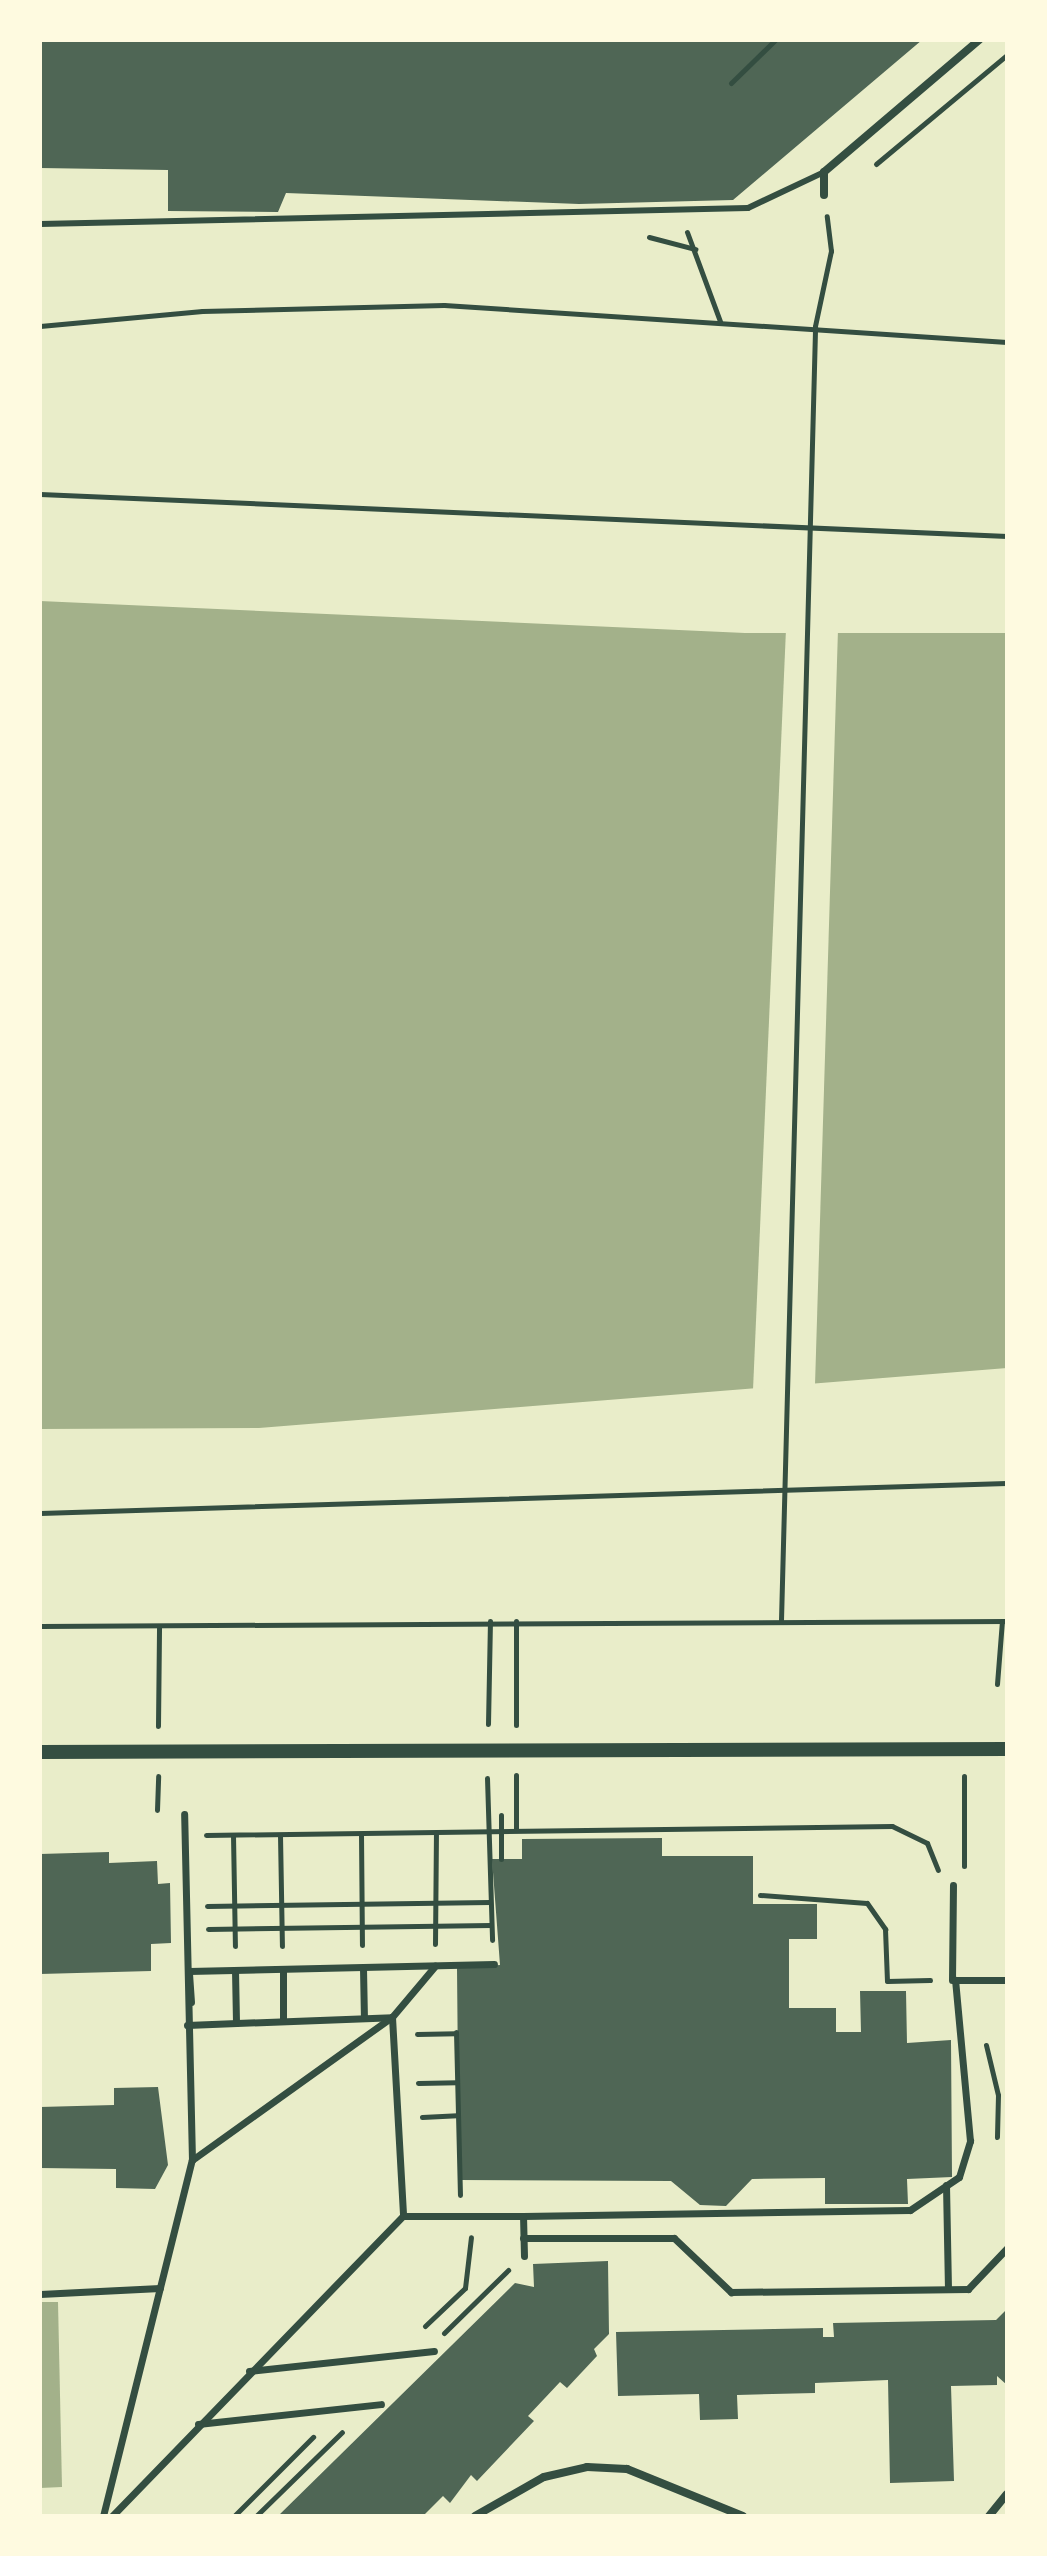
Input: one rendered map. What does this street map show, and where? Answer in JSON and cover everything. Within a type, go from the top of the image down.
[{"type":"street","points":[[824,195],[824,172],[979,40]]},
{"type":"street","points":[[40,1752],[1007,1749]]},
{"type":"street","points":[[184,1814],[190,2024]]},
{"type":"street","points":[[112,2516],[249,2371],[403,2216],[910,2210],[959,2177],[970,2141],[953,1980],[953,1885]]},
{"type":"street","points":[[103,2516],[192,2160],[189,1971],[494,1964]]},
{"type":"street","points":[[192,2160],[392,2017],[435,1966]]},
{"type":"street","points":[[363,1968],[364,2018]]},
{"type":"street","points":[[235,1970],[236,2023]]},
{"type":"street","points":[[283,1970],[283,2021]]},
{"type":"street","points":[[953,1980],[1007,1980]]},
{"type":"street","points":[[190,2024],[392,2017]]},
{"type":"street","points":[[392,2017],[393,2083],[403,2216]]},
{"type":"street","points":[[946,2185],[948,2289]]},
{"type":"street","points":[[523,2216],[524,2256]]},
{"type":"street","points":[[523,2238],[674,2238],[731,2292],[968,2289],[1007,2248]]},
{"type":"street","points":[[40,2294],[160,2288]]},
{"type":"street","points":[[249,2371],[434,2351]]},
{"type":"street","points":[[198,2424],[381,2404]]},
{"type":"street","points":[[475,2516],[544,2477],[587,2467],[627,2469],[743,2516]]},
{"type":"street","points":[[989,2516],[1007,2494]]},
{"type":"lane","points":[[40,224],[748,208],[824,172]]},
{"type":"path","points":[[731,83],[775,40]]},
{"type":"path","points":[[781,1620],[815,326],[831,251],[824,195]]},
{"type":"path","points":[[695,249],[720,321]]},
{"type":"path","points":[[40,326],[202,311],[444,305],[815,326],[1007,342]]},
{"type":"path","points":[[40,494],[1007,536]]},
{"type":"path","points":[[40,1513],[1007,1483]]},
{"type":"path","points":[[488,1722],[490,1621]]},
{"type":"path","points":[[40,1626],[490,1621],[1004,1621],[997,1684]]},
{"type":"path","points":[[501,1815],[501,1859]]},
{"type":"path","points":[[202,1835],[892,1826],[927,1843],[938,1880]]},
{"type":"path","points":[[487,1831],[494,1964]]},
{"type":"path","points":[[435,1966],[436,1833]]},
{"type":"path","points":[[361,1834],[363,1968]]},
{"type":"path","points":[[233,1835],[235,1970]]},
{"type":"path","points":[[280,1835],[283,1970]]},
{"type":"path","points":[[760,1895],[867,1903],[885,1929],[887,1981],[953,1980]]},
{"type":"path","points":[[203,1906],[490,1902]]},
{"type":"path","points":[[203,1929],[491,1925]]},
{"type":"path","points":[[392,2035],[456,2032],[459,2168]]},
{"type":"path","points":[[393,2083],[456,2082]]},
{"type":"shaded area","points":[[40,601],[745,633],[1007,633],[1007,1368],[259,1428],[40,1429]]},
{"type":"shaded area","points":[[40,2302],[58,2302],[62,2487],[40,2488]]},
{"type":"pier","points":[[786,629],[838,629],[815,1385],[753,1390]]},
{"type":"building","points":[[40,40],[922,40],[733,200],[579,204],[286,193],[278,212],[168,211],[168,170],[40,168]]},
{"type":"building","points":[[662,1838],[662,1856],[753,1856],[753,1904],[817,1904],[817,1939],[789,1939],[789,2008],[836,2008],[836,2032],[861,2032],[860,1991],[906,1991],[907,2043],[951,2040],[952,2177],[907,2179],[908,2204],[825,2204],[825,2178],[752,2179],[726,2206],[700,2205],[671,2181],[459,2180],[457,1968],[500,1965],[492,1859],[522,1859],[522,1839]]},
{"type":"building","points":[[109,1852],[109,1863],[157,1861],[158,1884],[170,1883],[171,1943],[151,1944],[151,1971],[40,1974],[40,1854]]},
{"type":"building","points":[[158,2087],[168,2165],[155,2189],[116,2188],[116,2169],[40,2168],[40,2107],[114,2105],[114,2088]]},
{"type":"building","points":[[608,2261],[609,2334],[594,2349],[597,2356],[567,2388],[560,2382],[528,2416],[534,2421],[477,2481],[471,2475],[450,2503],[443,2496],[423,2516],[278,2516],[515,2283],[534,2287],[533,2264]]},
{"type":"building","points":[[1007,2309],[1007,2385],[997,2376],[997,2385],[951,2386],[954,2481],[890,2483],[888,2380],[815,2383],[815,2393],[737,2395],[738,2419],[700,2420],[699,2394],[618,2396],[616,2332],[823,2328],[823,2337],[834,2337],[833,2323],[996,2320]]}]
